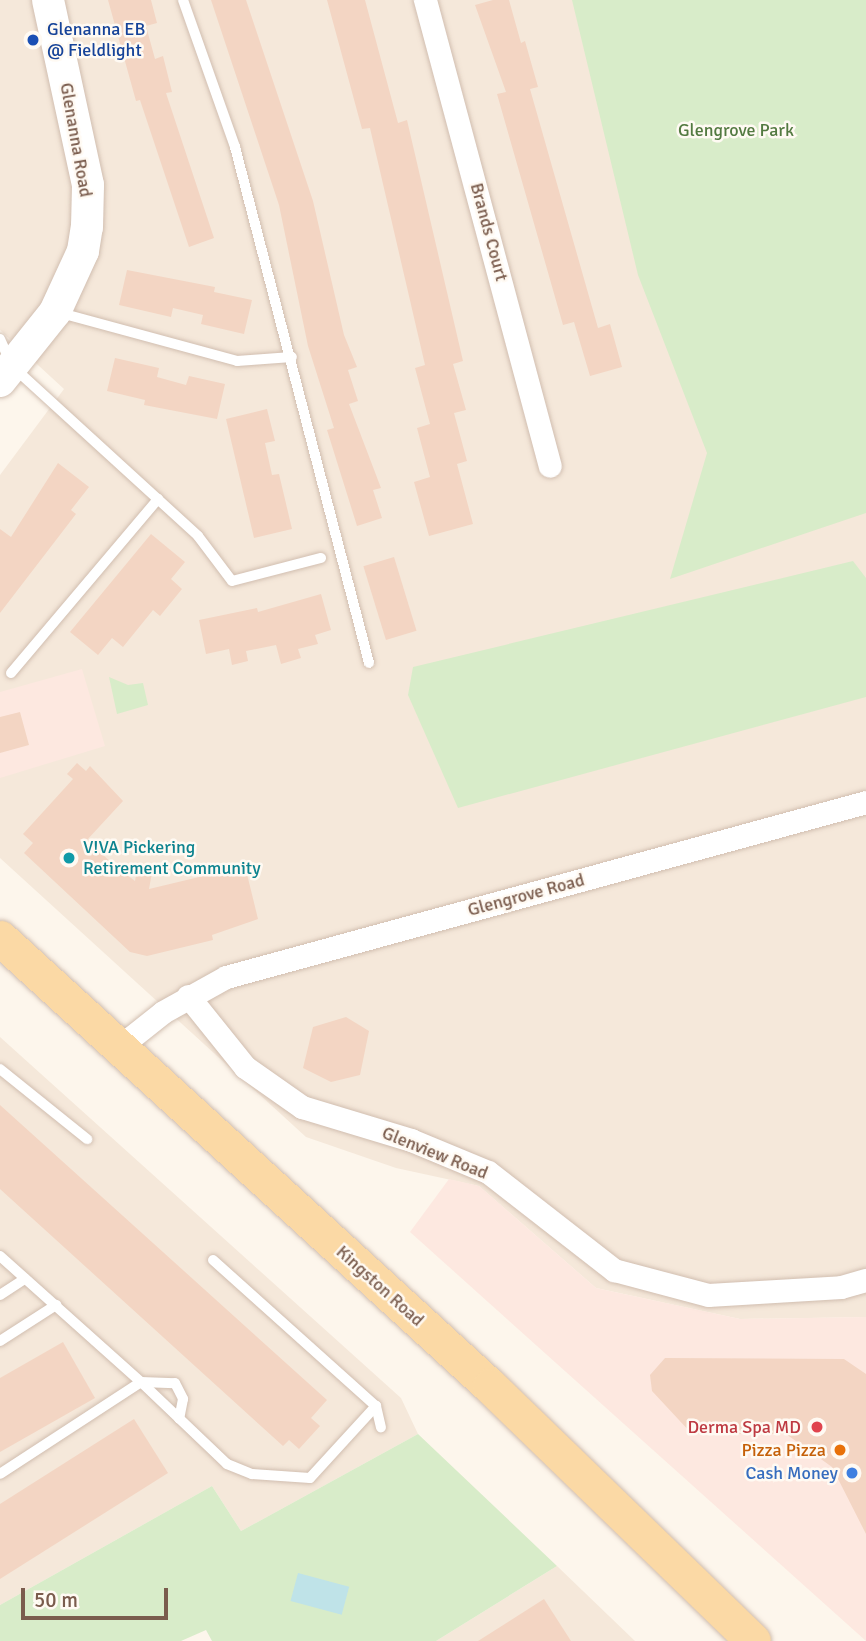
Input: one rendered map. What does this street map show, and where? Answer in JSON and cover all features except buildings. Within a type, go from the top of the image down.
[{"type":"main road","name":"Kingston Road","points":[[0,938],[490,1386],[672,1566],[753,1641]]},
{"type":"main road","points":[[672,1566],[724,1641]]},
{"type":"street","name":"Glenanna Road","points":[[4,362],[55,312],[83,251],[88,185],[48,0]]},
{"type":"street","name":"Brands Court","points":[[425,0],[550,465]]},
{"type":"street","name":"Glengrove Road","points":[[188,996],[226,977],[866,802]]},
{"type":"street","points":[[119,1047],[188,996]]},
{"type":"street","name":"Glenview Road","points":[[188,996],[245,1066],[302,1107],[411,1140],[488,1172],[614,1270],[708,1295],[841,1287],[866,1280]]},
{"type":"lane","points":[[183,0],[235,147],[292,357],[317,476],[369,663]]},
{"type":"lane","points":[[55,312],[237,361],[292,357]]},
{"type":"lane","points":[[4,362],[198,536],[232,581],[321,558]]},
{"type":"lane","points":[[12,673],[158,499]]},
{"type":"lane","points":[[0,1069],[88,1139]]},
{"type":"lane","points":[[0,1256],[141,1382],[227,1464],[252,1474],[310,1479],[376,1406]]},
{"type":"lane","points":[[213,1259],[376,1406],[382,1427]]},
{"type":"lane","points":[[0,1295],[25,1279]]},
{"type":"lane","points":[[0,1341],[56,1305]]},
{"type":"lane","points":[[0,1474],[141,1382],[175,1383],[183,1399],[179,1419]]},
{"type":"shaded area","points":[[0,0],[866,0],[866,1317],[740,1319],[596,1288],[479,1186],[396,1168],[306,1137],[0,858],[0,475],[64,389],[0,330]]},
{"type":"shaded area","points":[[82,669],[105,746],[0,778],[0,692]]},
{"type":"shaded area","points":[[0,1037],[401,1398],[418,1434],[241,1531],[212,1486],[0,1605]]},
{"type":"shaded area","points":[[449,1179],[479,1186],[596,1288],[740,1319],[866,1317],[866,1641],[410,1232]]},
{"type":"shaded area","points":[[557,1566],[635,1641],[436,1641]]},
{"type":"green space","name":"Glengrove Park","points":[[572,0],[866,0],[866,513],[670,579],[707,453],[638,275]]},
{"type":"green space","points":[[853,561],[866,578],[866,697],[458,808],[408,695],[413,667]]},
{"type":"green space","points":[[109,677],[128,685],[143,683],[148,705],[117,714]]},
{"type":"green space","points":[[418,1434],[557,1566],[436,1641],[212,1641],[206,1630],[181,1641],[0,1641],[0,1605],[212,1486],[241,1531]]},
{"type":"water","points":[[298,1573],[349,1587],[342,1615],[290,1601]]},
{"type":"place","name":"Glenanna EB @ Fieldlight","points":[[33,40]]},
{"type":"place","name":"V!VA Pickering Retirement Community","points":[[69,858]]},
{"type":"place","name":"Derma Spa MD","points":[[817,1427]]},
{"type":"place","name":"Pizza Pizza","points":[[840,1450]]},
{"type":"place","name":"Cash Money","points":[[852,1473]]}]
